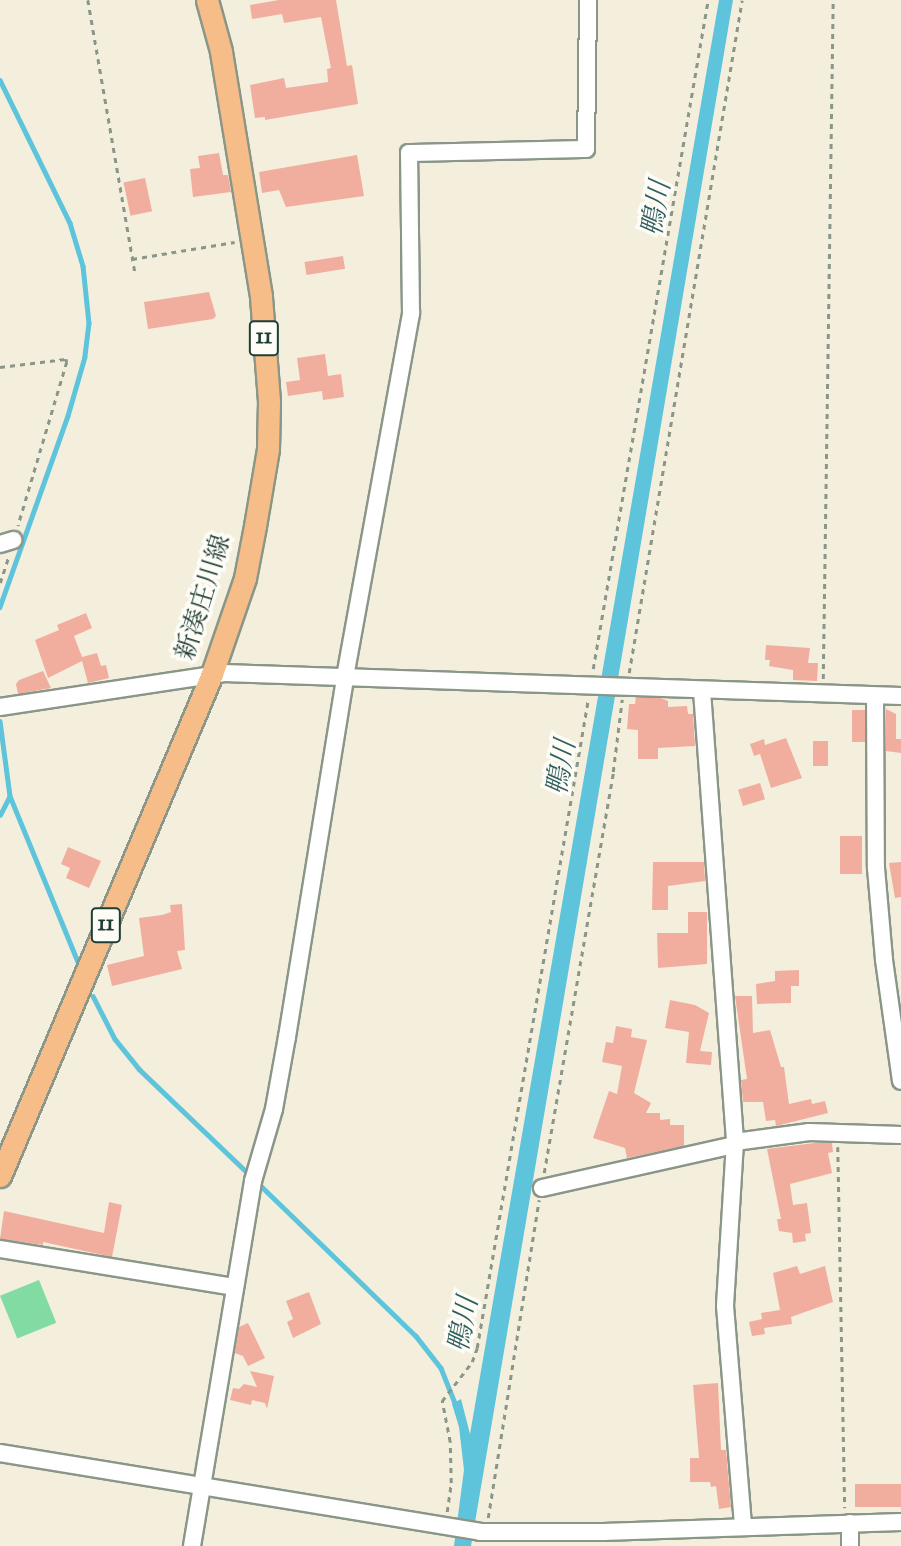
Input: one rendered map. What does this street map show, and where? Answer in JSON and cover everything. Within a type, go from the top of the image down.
[{"type":"main road","name":"新湊庄川線","points":[[0,1176],[212,674],[245,578],[268,449],[262,309],[221,51],[207,0]]},
{"type":"street","points":[[192,1546],[253,1181],[274,1109],[285,1049],[345,677],[411,313],[409,153],[586,149],[588,0]]},
{"type":"street","points":[[2,707],[212,674],[901,696]]},
{"type":"street","points":[[702,691],[735,1143],[725,1306],[743,1526]]},
{"type":"street","points":[[875,695],[876,868],[884,960],[901,1082]]},
{"type":"street","points":[[542,1188],[735,1143],[809,1132],[901,1135]]},
{"type":"street","points":[[0,1249],[235,1287]]},
{"type":"street","points":[[0,1453],[483,1532],[603,1539],[743,1526],[901,1522]]},
{"type":"street","points":[[847,1523],[850,1546]]},
{"type":"path","points":[[88,0],[135,272]]},
{"type":"path","points":[[446,1528],[452,1483],[450,1442],[442,1401],[472,1362],[477,1348],[593,685],[708,0]]},
{"type":"path","points":[[483,1532],[742,0]]},
{"type":"path","points":[[823,693],[833,0]]},
{"type":"path","points":[[132,259],[252,238]]},
{"type":"path","points":[[0,367],[66,359],[67,362],[7,542],[0,583]]},
{"type":"path","points":[[838,1133],[847,1523]]},
{"type":"green space","points":[[39,1280],[56,1323],[17,1338],[0,1296]]},
{"type":"water","points":[[719,0],[733,0],[471,1546],[454,1546],[464,1470],[459,1427],[452,1404],[461,1399],[470,1434]]},
{"type":"building","points":[[279,0],[336,0],[347,66],[352,65],[358,104],[265,120],[265,117],[255,118],[250,85],[284,78],[286,88],[328,82],[327,69],[331,68],[321,17],[284,23],[282,14],[252,19],[250,5]]},
{"type":"building","points":[[219,153],[223,175],[228,175],[231,192],[193,197],[190,169],[200,168],[198,156]]},
{"type":"building","points":[[357,155],[364,196],[286,207],[279,190],[262,193],[259,172]]},
{"type":"building","points":[[145,178],[152,211],[131,216],[123,183]]},
{"type":"building","points":[[343,256],[345,269],[307,275],[304,262]]},
{"type":"building","points":[[209,292],[216,316],[213,319],[148,329],[144,302]]},
{"type":"building","points":[[325,354],[328,376],[341,374],[344,397],[323,400],[322,391],[288,396],[286,382],[300,380],[297,358]]},
{"type":"building","points":[[86,613],[92,628],[74,636],[82,657],[97,653],[101,666],[106,665],[109,678],[88,683],[82,661],[48,678],[35,640],[59,630],[57,625]]},
{"type":"building","points":[[766,645],[810,648],[808,663],[818,663],[817,681],[793,680],[793,670],[769,666],[770,660],[765,660]]},
{"type":"building","points":[[43,671],[51,688],[18,694],[16,684],[19,680]]},
{"type":"building","points":[[636,697],[661,698],[668,701],[668,707],[687,706],[688,714],[693,714],[695,746],[658,748],[658,759],[638,759],[638,730],[627,729],[629,704],[635,704]]},
{"type":"building","points":[[886,709],[896,714],[896,739],[901,739],[901,753],[886,751]]},
{"type":"building","points":[[852,710],[865,710],[865,742],[852,742]]},
{"type":"building","points":[[786,738],[802,778],[771,788],[760,754],[754,756],[750,744],[764,739],[765,745]]},
{"type":"building","points":[[813,741],[828,741],[828,766],[813,766]]},
{"type":"building","points":[[760,783],[765,799],[743,806],[738,790]]},
{"type":"building","points":[[840,836],[862,836],[862,874],[840,874]]},
{"type":"building","points":[[68,847],[101,861],[89,888],[66,878],[70,868],[61,864]]},
{"type":"building","points":[[653,862],[704,862],[705,881],[668,886],[668,910],[652,910]]},
{"type":"building","points":[[901,862],[901,897],[895,898],[889,863]]},
{"type":"building","points":[[182,904],[185,950],[177,951],[182,969],[112,986],[107,965],[144,956],[139,918],[162,915],[171,912],[170,905]]},
{"type":"building","points":[[688,912],[707,912],[707,964],[658,968],[657,933],[688,933]]},
{"type":"building","points":[[799,970],[799,986],[791,986],[791,1003],[757,1004],[756,984],[775,981],[775,971]]},
{"type":"building","points":[[735,996],[752,996],[753,1033],[770,1030],[781,1067],[784,1067],[789,1104],[811,1099],[812,1104],[825,1101],[828,1113],[776,1126],[775,1120],[766,1121],[763,1102],[743,1102],[741,1080],[747,1079]]},
{"type":"building","points":[[670,1000],[695,1005],[709,1013],[700,1051],[712,1052],[711,1065],[686,1063],[689,1032],[665,1028]]},
{"type":"building","points":[[616,1026],[632,1029],[631,1037],[647,1040],[634,1093],[651,1103],[646,1113],[660,1113],[660,1120],[670,1119],[670,1125],[684,1125],[684,1146],[627,1158],[625,1148],[593,1138],[609,1091],[617,1094],[622,1066],[602,1062],[606,1042],[613,1043]]},
{"type":"building","points":[[832,1143],[833,1152],[828,1153],[832,1173],[790,1184],[793,1205],[807,1203],[811,1233],[805,1234],[806,1241],[793,1243],[792,1233],[779,1231],[777,1219],[781,1219],[767,1149]]},
{"type":"building","points":[[109,1202],[122,1205],[112,1257],[43,1242],[43,1245],[0,1239],[4,1211],[104,1233]]},
{"type":"building","points":[[797,1266],[800,1274],[825,1266],[833,1302],[791,1317],[792,1324],[764,1328],[765,1334],[752,1336],[749,1322],[762,1319],[761,1313],[780,1310],[773,1273]]},
{"type":"building","points":[[309,1292],[321,1324],[293,1338],[287,1322],[293,1319],[286,1301]]},
{"type":"building","points":[[248,1323],[265,1358],[248,1366],[243,1356],[235,1353],[239,1327]]},
{"type":"building","points":[[250,1371],[274,1376],[267,1409],[265,1403],[252,1400],[251,1405],[230,1400],[233,1388],[239,1389],[244,1384],[257,1387]]},
{"type":"building","points":[[718,1383],[721,1450],[726,1450],[731,1507],[719,1509],[716,1486],[711,1487],[710,1482],[690,1482],[690,1458],[699,1458],[693,1385]]},
{"type":"building","points":[[855,1484],[901,1484],[901,1507],[855,1507]]},
{"type":"waterway","points":[[0,80],[70,223],[83,266],[89,323],[85,357],[68,416],[0,607]]},
{"type":"waterway","points":[[0,721],[10,796],[79,964]]},
{"type":"waterway","points":[[0,815],[9,797]]},
{"type":"waterway","points":[[93,996],[115,1039],[139,1069],[250,1175]]},
{"type":"waterway","name":"鴨川","points":[[256,1181],[416,1336],[441,1368],[457,1408]]}]
